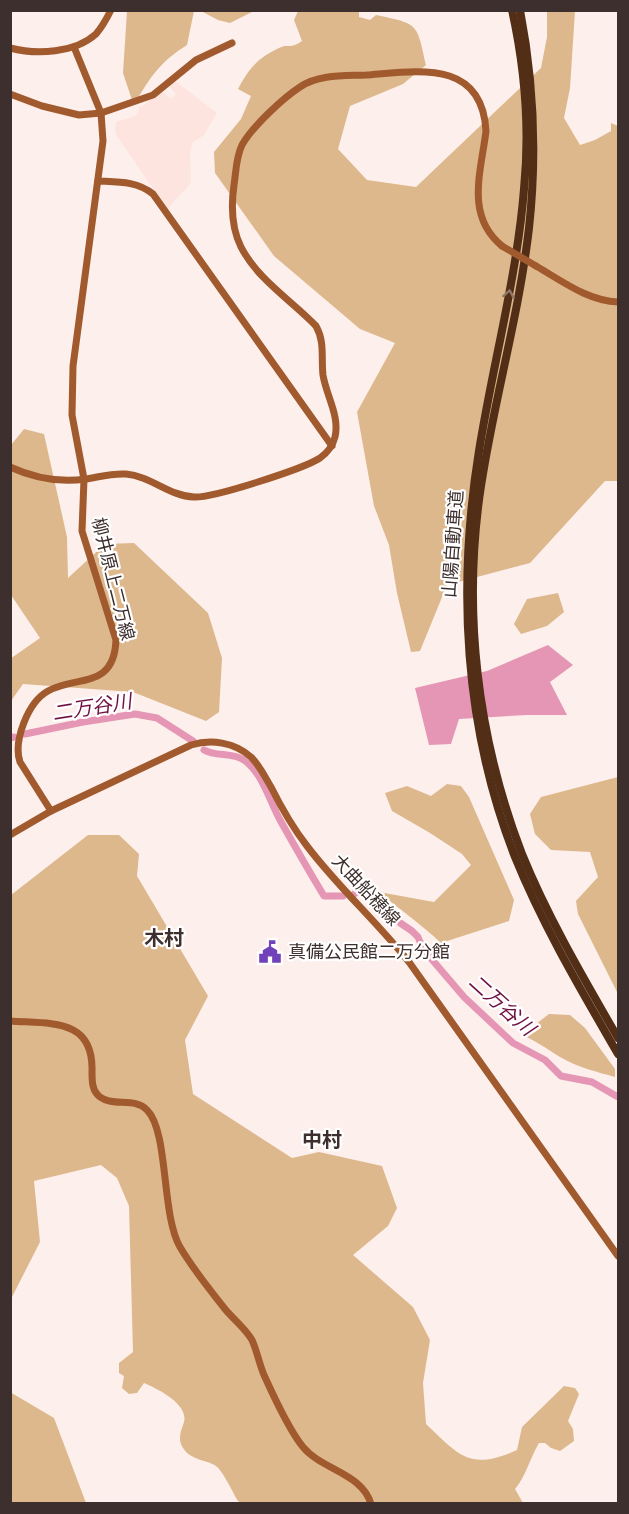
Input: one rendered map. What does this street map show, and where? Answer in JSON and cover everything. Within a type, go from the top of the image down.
[{"type":"highway","name":"山陽自動車道","points":[[512,10],[525,100],[525,188],[511,283],[473,487],[466,567],[471,643],[484,739],[501,818],[528,885],[562,954],[618,1054]]},
{"type":"highway","name":"山陽自動車道","points":[[471,643],[473,566],[481,489],[521,279],[532,189],[534,152],[532,99],[520,10]]},
{"type":"highway","name":"山陽自動車道","points":[[484,739],[508,816],[539,892],[579,970],[618,1038]]},
{"type":"street","points":[[10,48],[32,51],[74,47],[97,33],[111,10]]},
{"type":"street","points":[[10,94],[79,116],[101,113],[135,104],[153,95],[196,60],[232,43]]},
{"type":"street","name":"柳井原上二万線","points":[[51,812],[20,762],[17,752],[20,733],[41,695],[56,688],[97,677],[111,663],[116,652],[112,624],[82,531],[84,479],[72,415],[71,385],[103,141],[101,113],[74,47]]},
{"type":"street","points":[[10,466],[47,479],[84,479],[113,474],[135,475],[178,495],[197,497],[208,496],[306,464],[322,457],[332,446],[336,425],[324,378],[321,336],[316,326],[258,272],[238,241],[232,210],[238,155],[242,145],[258,124],[291,94],[306,84],[334,77],[435,71],[455,78],[471,89],[486,120],[478,210],[487,231],[502,246],[591,297],[618,302]]},
{"type":"street","points":[[98,181],[133,184],[144,187],[153,194],[332,446]]},
{"type":"street","name":"大曲船穂線","points":[[10,835],[51,812],[200,742],[225,744],[250,756],[261,770],[304,843],[410,962],[618,1256]]},
{"type":"street","points":[[10,1021],[48,1024],[81,1034],[89,1043],[92,1054],[94,1091],[101,1098],[137,1104],[147,1110],[157,1129],[174,1233],[193,1268],[227,1312],[244,1328],[253,1342],[264,1375],[301,1444],[317,1460],[362,1486],[371,1503]]},
{"type":"shaded area","points":[[127,11],[194,11],[187,45],[164,62],[138,98],[132,100],[123,73]]},
{"type":"shaded area","points":[[201,11],[254,11],[230,23],[218,20]]},
{"type":"shaded area","points":[[298,11],[359,11],[359,17],[370,20],[376,15],[408,23],[420,40],[426,65],[403,84],[350,106],[338,149],[367,180],[416,187],[541,68],[547,37],[547,11],[575,11],[570,88],[564,118],[580,145],[611,131],[611,123],[618,126],[618,481],[605,481],[530,563],[447,585],[420,651],[411,652],[397,593],[389,545],[374,506],[357,412],[395,343],[360,329],[274,256],[215,173],[214,152],[241,119],[251,96],[238,89],[259,60],[282,47],[302,41],[294,20]]},
{"type":"shaded area","points":[[175,81],[217,113],[204,135],[192,143],[191,183],[167,209],[115,133],[116,122],[135,116],[139,108],[163,92],[171,99],[176,94],[169,86]]},
{"type":"shaded area","points":[[24,429],[44,434],[67,537],[68,578],[105,544],[134,543],[208,613],[222,658],[219,712],[206,721],[133,692],[23,684],[11,701],[10,659],[40,638],[11,595],[11,445]]},
{"type":"shaded area","points":[[558,593],[564,612],[547,626],[521,634],[514,624],[527,599]]},
{"type":"shaded area","points":[[548,645],[573,665],[550,682],[567,715],[459,719],[451,744],[429,745],[415,688],[487,671]]},
{"type":"shaded area","points":[[618,777],[618,994],[578,914],[576,901],[598,877],[590,852],[551,850],[535,834],[530,814],[541,797]]},
{"type":"shaded area","points":[[447,784],[461,786],[469,797],[514,900],[509,921],[441,943],[379,892],[434,902],[471,865],[462,854],[392,811],[385,793],[407,786],[431,796]]},
{"type":"shaded area","points":[[88,835],[119,835],[139,854],[137,876],[208,996],[185,1040],[193,1094],[292,1158],[319,1152],[382,1166],[397,1208],[388,1226],[353,1255],[413,1307],[430,1340],[423,1383],[426,1424],[457,1452],[466,1457],[487,1459],[517,1450],[522,1427],[564,1386],[575,1388],[579,1394],[568,1421],[573,1429],[574,1441],[560,1451],[545,1443],[539,1443],[515,1489],[523,1503],[242,1504],[238,1501],[216,1466],[193,1457],[184,1450],[180,1438],[184,1415],[177,1403],[144,1383],[137,1393],[129,1394],[122,1388],[124,1376],[119,1373],[119,1363],[133,1352],[129,1206],[117,1178],[101,1165],[34,1181],[40,1242],[11,1299],[11,895]]},
{"type":"shaded area","points":[[549,1014],[570,1015],[585,1028],[615,1069],[615,1077],[573,1064],[522,1035]]},
{"type":"shaded area","points":[[10,1392],[54,1418],[86,1503],[11,1503]]},
{"type":"waterway","name":"二万谷川","points":[[25,734],[135,714],[157,718],[193,741]]},
{"type":"waterway","name":"二万谷川","points":[[10,738],[14,737]]},
{"type":"waterway","name":"二万谷川","points":[[204,750],[239,758],[251,766],[261,780],[280,820],[324,896],[343,896]]},
{"type":"waterway","name":"二万谷川","points":[[354,894],[359,891],[366,893],[390,916],[412,931],[418,937],[423,949],[464,997],[513,1043],[545,1060],[561,1076],[592,1082],[618,1097]]},
{"type":"place","name":"真備公民館二万分館","points":[[270,952]]},
{"type":"district","name":"木村","points":[[164,938]]},
{"type":"district","name":"中村","points":[[322,1140]]}]
